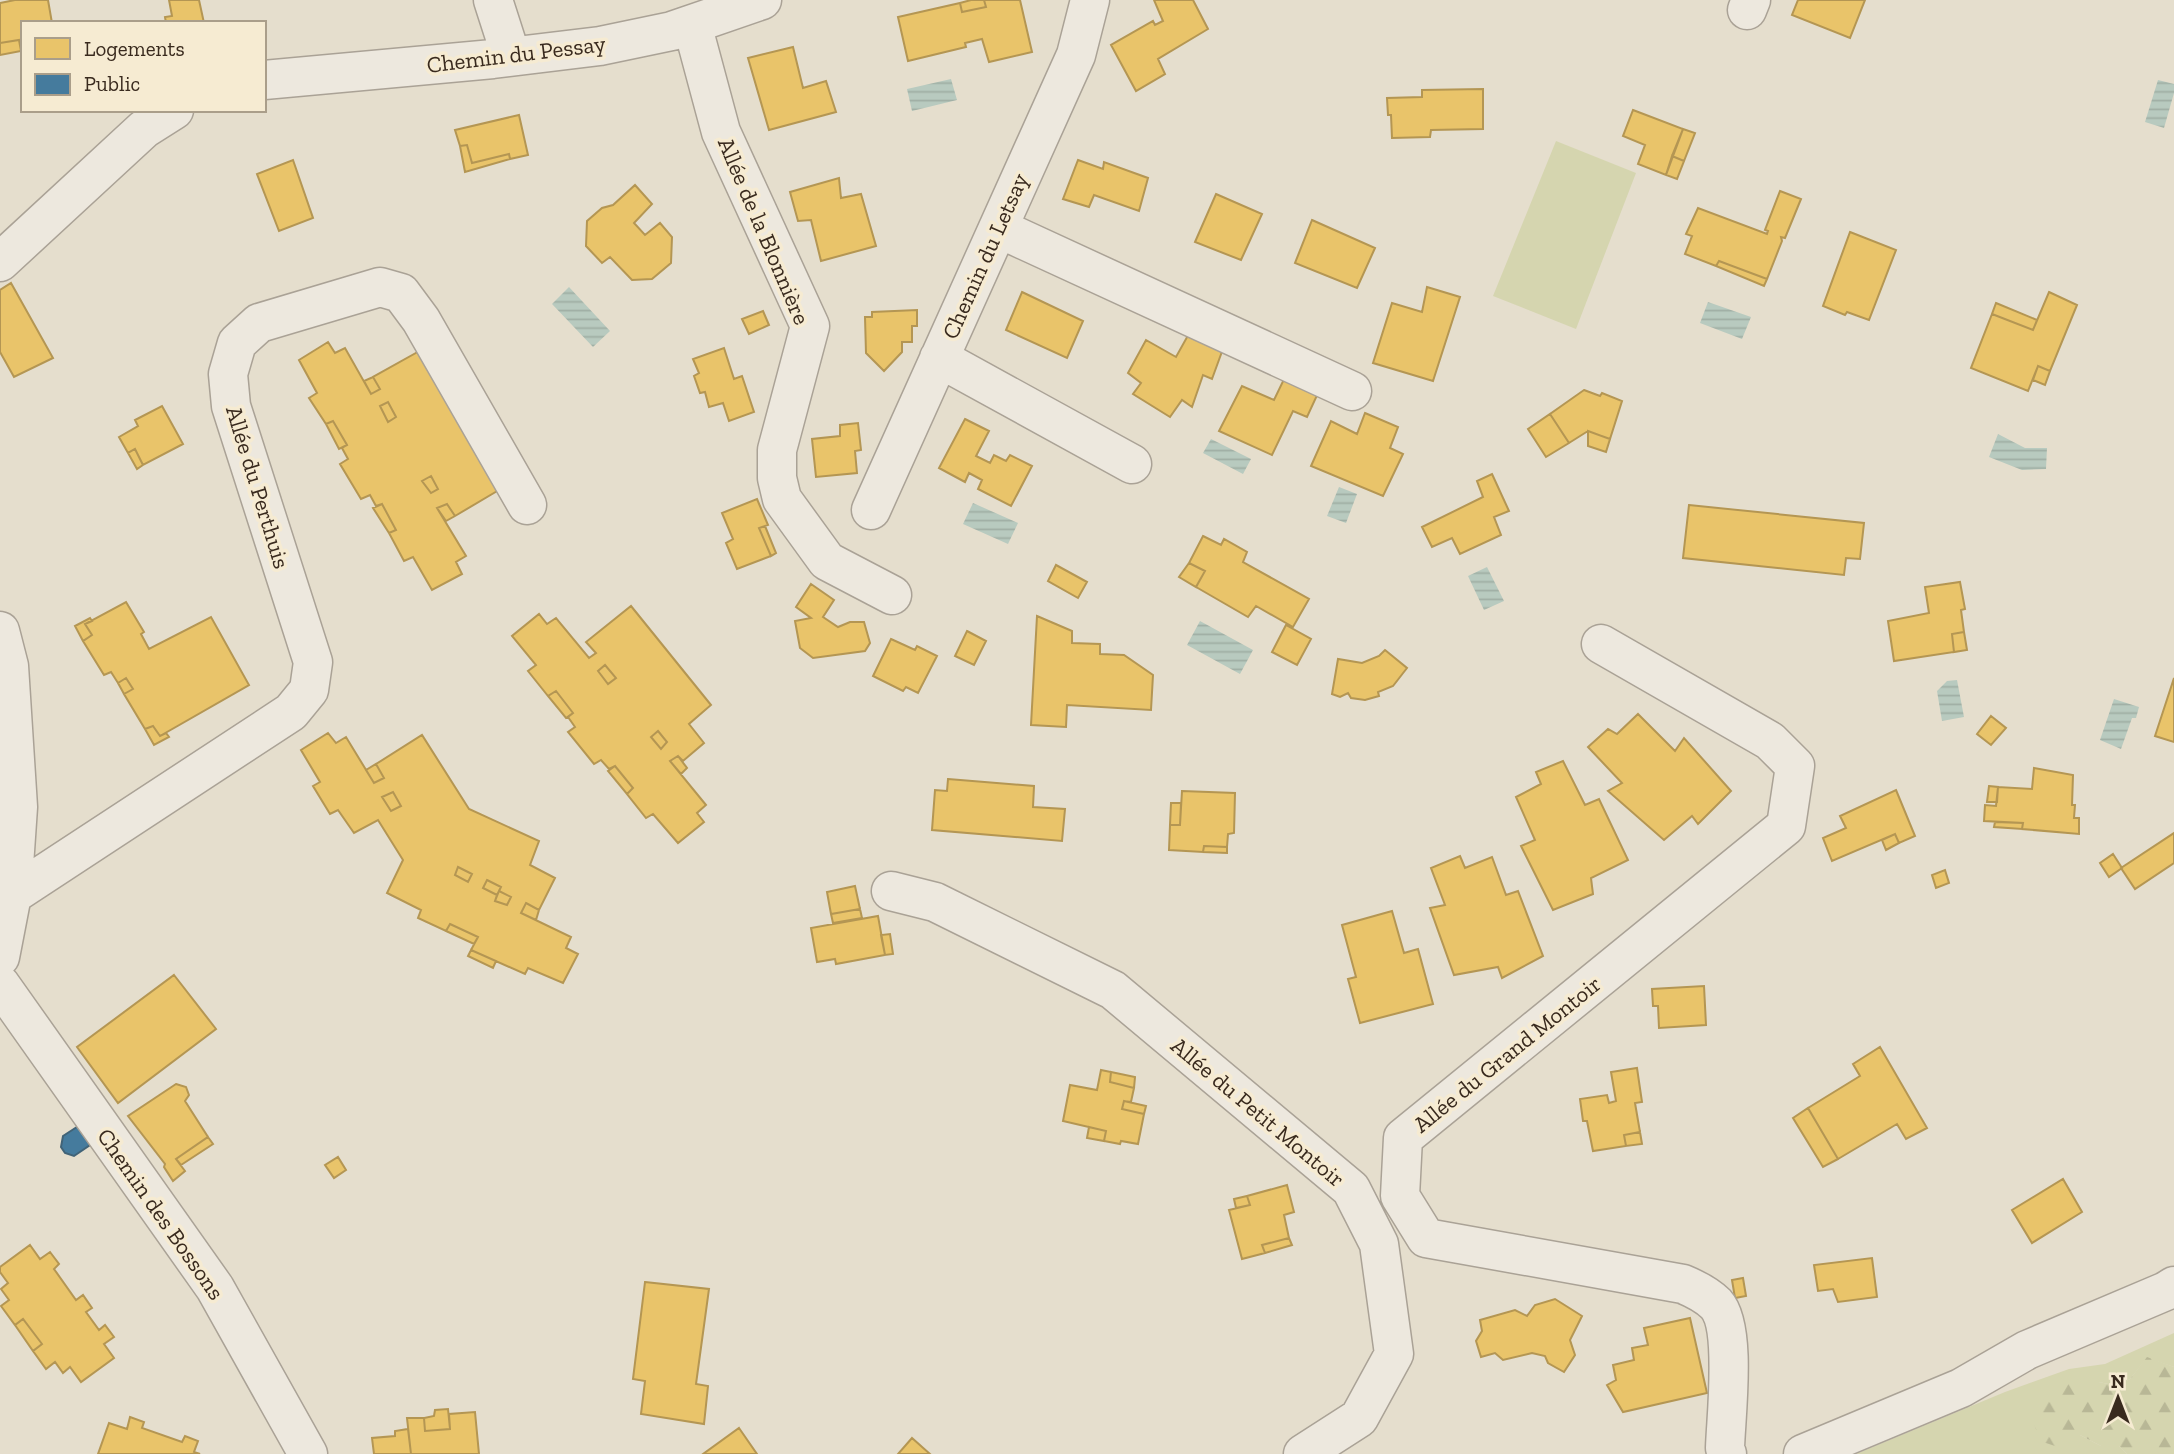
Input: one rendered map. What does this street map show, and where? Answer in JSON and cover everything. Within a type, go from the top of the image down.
[{"type":"street","points":[[493,0],[511,56]]},
{"type":"street","name":"Chemin du Pessay","points":[[266,80],[600,46],[672,31],[762,0]]},
{"type":"street","name":"Chemin du Letsay","points":[[871,510],[1076,55],[1090,0]]},
{"type":"street","name":"Allée de la Blonnière","points":[[692,24],[721,132],[810,326],[777,450],[782,499],[827,561],[892,595]]},
{"type":"street","points":[[0,262],[144,129],[171,112]]},
{"type":"street","points":[[998,228],[1352,391]]},
{"type":"street","name":"Allée du Perthuis","points":[[12,895],[291,712],[309,691],[313,662],[231,406],[228,374],[237,343],[259,323],[380,287],[401,293],[421,320],[527,505]]},
{"type":"street","points":[[939,358],[1132,464]]},
{"type":"street","points":[[0,631],[9,666],[18,807],[12,895],[0,957]]},
{"type":"street","name":"Allée du Grand Montoir","points":[[1601,644],[1770,741],[1795,766],[1786,826],[1403,1138],[1400,1195],[1426,1238],[1684,1284],[1699,1291],[1717,1306],[1729,1336],[1725,1448],[1727,1454]]},
{"type":"street","name":"Allée du Petit Montoir","points":[[891,891],[935,902],[1113,990],[1351,1189],[1379,1244],[1394,1354],[1359,1419],[1303,1454]]},
{"type":"street","name":"Chemin des Bossons","points":[[0,984],[215,1288],[308,1454]]},
{"type":"street","points":[[1802,1454],[1961,1388],[2027,1350],[2174,1286]]},
{"type":"street","points":[[1961,1388],[2036,1372],[2174,1311]]},
{"type":"green space","points":[[1556,141],[1636,173],[1576,329],[1493,296]]},
{"type":"green space","points":[[2174,1333],[2174,1367],[2147,1358],[2130,1379],[2117,1386],[2099,1382],[2080,1435],[2101,1446],[2119,1446],[2127,1454],[1856,1454],[2005,1392],[2069,1369],[2105,1364]]},
{"type":"green space","points":[[2147,1357],[2174,1367],[2174,1454],[2127,1454],[2119,1446],[2101,1446],[2080,1435],[2064,1449],[2040,1441],[2032,1418],[2066,1381],[2099,1382],[2117,1386],[2130,1379]]},
{"type":"shaded area","points":[[951,79],[957,100],[912,111],[907,89]]},
{"type":"shaded area","points":[[2158,80],[2174,84],[2164,128],[2145,122]]},
{"type":"shaded area","points":[[569,287],[610,331],[593,347],[552,304]]},
{"type":"shaded area","points":[[1708,302],[1751,317],[1742,339],[1700,323]]},
{"type":"shaded area","points":[[1998,434],[2025,448],[2047,448],[2046,469],[2022,470],[1989,457]]},
{"type":"shaded area","points":[[1211,439],[1251,459],[1243,474],[1203,453]]},
{"type":"shaded area","points":[[1339,487],[1357,494],[1346,523],[1327,516]]},
{"type":"shaded area","points":[[973,503],[1018,523],[1008,544],[963,524]]},
{"type":"shaded area","points":[[1487,567],[1504,601],[1484,610],[1468,576]]},
{"type":"shaded area","points":[[1200,621],[1253,650],[1240,674],[1187,645]]},
{"type":"shaded area","points":[[1957,680],[1964,717],[1942,721],[1937,691],[1947,681]]},
{"type":"shaded area","points":[[2114,699],[2139,707],[2136,718],[2132,718],[2121,749],[2100,740]]},
{"type":"building: Logements","points":[[48,0],[52,21],[21,21],[21,51],[19,40],[0,43],[0,3]]},
{"type":"building: Logements","points":[[169,0],[199,0],[204,21],[166,21],[165,17],[172,16]]},
{"type":"building: Logements","points":[[984,0],[986,7],[962,12],[960,3]]},
{"type":"building: Logements","points":[[984,0],[1020,0],[1032,52],[989,62],[982,39],[965,43],[966,47],[908,61],[898,17],[960,3],[962,12],[986,7]]},
{"type":"building: Logements","points":[[1154,0],[1193,0],[1208,29],[1158,59],[1165,74],[1136,91],[1111,45],[1153,21],[1155,25],[1163,21]]},
{"type":"building: Logements","points":[[1798,0],[1865,0],[1850,38],[1792,15]]},
{"type":"building: Logements","points":[[19,40],[21,51],[0,55],[0,43]]},
{"type":"building: Logements","points":[[793,47],[803,88],[826,81],[836,112],[769,130],[748,58]]},
{"type":"building: Logements","points":[[1483,89],[1483,129],[1431,130],[1430,137],[1392,138],[1387,98],[1422,97],[1422,90]]},
{"type":"building: Logements","points":[[1633,110],[1683,129],[1666,175],[1638,164],[1645,145],[1623,136]]},
{"type":"building: Logements","points":[[519,115],[528,155],[510,159],[509,154],[472,163],[467,145],[460,146],[455,130]]},
{"type":"building: Logements","points":[[1683,129],[1695,133],[1684,161],[1672,156]]},
{"type":"building: Logements","points":[[467,145],[472,163],[509,154],[510,159],[465,172],[460,146]]},
{"type":"building: Logements","points":[[1672,156],[1684,161],[1677,179],[1666,175]]},
{"type":"building: Logements","points":[[293,160],[313,218],[279,231],[257,174]]},
{"type":"building: Logements","points":[[1078,160],[1103,169],[1104,162],[1148,178],[1139,211],[1094,195],[1089,207],[1063,199]]},
{"type":"building: Logements","points":[[839,178],[841,198],[861,194],[876,246],[821,261],[811,220],[798,221],[790,192]]},
{"type":"building: Logements","points":[[635,185],[652,204],[634,223],[645,235],[660,223],[672,237],[671,263],[652,279],[632,280],[610,257],[602,263],[586,246],[587,221],[602,208],[613,205]]},
{"type":"building: Logements","points":[[1780,191],[1801,199],[1785,238],[1781,237],[1782,241],[1767,279],[1719,261],[1716,266],[1685,254],[1692,236],[1686,234],[1698,208],[1767,234],[1768,231],[1765,230]]},
{"type":"building: Logements","points":[[1216,194],[1262,214],[1241,260],[1195,242]]},
{"type":"building: Logements","points":[[1312,220],[1375,248],[1357,288],[1295,263]]},
{"type":"building: Logements","points":[[1850,232],[1896,250],[1869,320],[1847,312],[1845,315],[1823,306]]},
{"type":"building: Logements","points":[[1719,261],[1767,279],[1764,286],[1716,266]]},
{"type":"building: Logements","points":[[11,283],[53,358],[14,377],[0,352],[0,290]]},
{"type":"building: Logements","points":[[1427,287],[1460,297],[1433,381],[1373,363],[1392,303],[1422,312]]},
{"type":"building: Logements","points":[[1022,292],[1083,321],[1067,358],[1006,330]]},
{"type":"building: Logements","points":[[2049,292],[2077,305],[2050,371],[2038,366],[2028,391],[1971,368],[1992,314],[2033,330]]},
{"type":"building: Logements","points":[[1996,303],[2037,320],[2033,330],[1992,314]]},
{"type":"building: Logements","points":[[917,310],[917,326],[912,326],[912,342],[902,342],[902,352],[884,371],[866,353],[865,317],[872,317],[872,312]]},
{"type":"building: Logements","points":[[763,311],[769,325],[749,334],[742,319]]},
{"type":"building: Logements","points":[[1191,330],[1224,346],[1212,379],[1203,375],[1192,407],[1182,400],[1170,417],[1133,394],[1141,383],[1128,373],[1146,340],[1176,357]]},
{"type":"building: Logements","points":[[328,342],[335,353],[345,348],[371,394],[380,389],[373,377],[423,349],[504,487],[455,516],[447,504],[437,508],[466,556],[456,562],[462,574],[432,590],[413,557],[404,561],[389,533],[396,530],[382,504],[376,506],[370,495],[361,499],[340,464],[348,459],[342,448],[347,445],[333,421],[326,424],[309,398],[317,393],[299,360]],"holes":[[[388,402],[396,417],[388,422],[380,406]],[[431,476],[438,489],[431,493],[422,481]]]},
{"type":"building: Logements","points":[[724,348],[734,379],[742,376],[754,412],[729,421],[723,403],[709,407],[705,392],[700,393],[694,376],[699,373],[693,359]]},
{"type":"building: Logements","points":[[2038,366],[2050,371],[2045,385],[2033,380]]},
{"type":"building: Logements","points":[[1286,375],[1319,391],[1307,417],[1293,411],[1272,455],[1219,431],[1242,386],[1274,400]]},
{"type":"building: Logements","points":[[373,377],[380,389],[371,394],[364,381]]},
{"type":"building: Logements","points":[[1584,390],[1600,396],[1602,393],[1622,401],[1610,439],[1588,431],[1569,443],[1550,414]]},
{"type":"building: Logements","points":[[388,402],[396,417],[388,422],[380,406]]},
{"type":"building: Logements","points":[[162,406],[183,444],[143,465],[135,449],[128,453],[119,437],[138,426],[135,420]]},
{"type":"building: Logements","points":[[1365,413],[1398,427],[1390,448],[1403,454],[1383,496],[1311,466],[1331,421],[1357,434]]},
{"type":"building: Logements","points":[[1550,414],[1569,443],[1546,457],[1528,429]]},
{"type":"building: Logements","points":[[965,419],[989,431],[976,456],[990,463],[994,455],[1006,461],[1010,455],[1032,466],[1011,506],[978,489],[982,480],[969,473],[965,482],[939,468]]},
{"type":"building: Logements","points":[[333,421],[347,445],[339,449],[326,424]]},
{"type":"building: Logements","points":[[858,423],[861,450],[855,451],[857,473],[816,477],[812,439],[840,436],[840,425]]},
{"type":"building: Logements","points":[[1588,431],[1610,439],[1606,452],[1588,446]]},
{"type":"building: Logements","points":[[135,449],[143,465],[137,469],[128,453]]},
{"type":"building: Logements","points":[[1492,474],[1509,511],[1494,517],[1501,535],[1460,554],[1452,538],[1432,547],[1422,527],[1483,497],[1477,481]]},
{"type":"building: Logements","points":[[431,476],[438,489],[431,493],[422,481]]},
{"type":"building: Logements","points":[[757,499],[768,525],[759,528],[771,556],[737,569],[726,543],[733,539],[722,513]]},
{"type":"building: Logements","points":[[382,504],[396,530],[389,533],[373,508]]},
{"type":"building: Logements","points":[[447,504],[455,516],[446,521],[437,508]]},
{"type":"building: Logements","points":[[1689,505],[1864,523],[1860,559],[1846,558],[1844,575],[1683,558]]},
{"type":"building: Logements","points":[[765,526],[776,553],[771,556],[759,528]]},
{"type":"building: Logements","points":[[1203,536],[1221,545],[1224,539],[1247,552],[1243,562],[1309,599],[1293,627],[1256,606],[1248,617],[1196,587],[1205,571],[1189,563]]},
{"type":"building: Logements","points":[[1189,563],[1205,571],[1196,587],[1179,577]]},
{"type":"building: Logements","points":[[1056,565],[1087,582],[1078,598],[1048,581]]},
{"type":"building: Logements","points":[[1960,582],[1965,609],[1961,610],[1964,632],[1952,634],[1954,652],[1894,661],[1888,621],[1929,613],[1925,587]]},
{"type":"building: Logements","points":[[811,584],[834,600],[823,617],[838,627],[850,622],[864,622],[870,643],[865,651],[813,658],[800,648],[795,621],[811,618],[796,607]]},
{"type":"building: Logements","points":[[126,602],[144,632],[141,634],[149,649],[211,617],[249,685],[160,736],[153,726],[145,729],[124,694],[133,689],[126,678],[118,683],[111,672],[104,675],[83,641],[92,635],[85,624]]},
{"type":"building: Logements","points":[[631,606],[711,705],[689,724],[704,743],[683,761],[678,756],[670,761],[706,805],[697,813],[704,822],[678,843],[653,814],[646,818],[627,794],[633,788],[615,766],[609,769],[601,760],[594,764],[568,732],[575,727],[568,717],[573,713],[556,691],[548,696],[528,671],[536,665],[512,636],[539,614],[547,624],[556,618],[589,658],[596,653],[586,642]],"holes":[[[605,665],[616,678],[608,684],[598,671]],[[658,731],[667,742],[661,749],[651,737]]]},
{"type":"building: Logements","points":[[1037,616],[1072,631],[1072,643],[1100,644],[1100,654],[1124,655],[1153,675],[1151,710],[1067,705],[1066,727],[1031,725]]},
{"type":"building: Logements","points":[[90,618],[92,621],[85,624],[92,635],[83,641],[75,626]]},
{"type":"building: Logements","points":[[1286,625],[1311,639],[1297,665],[1272,652]]},
{"type":"building: Logements","points":[[967,631],[986,641],[974,665],[955,656]]},
{"type":"building: Logements","points":[[1964,632],[1967,650],[1954,652],[1952,634]]},
{"type":"building: Logements","points":[[891,639],[915,650],[917,646],[937,656],[918,693],[906,687],[903,691],[873,676]]},
{"type":"building: Logements","points":[[1385,650],[1407,668],[1393,686],[1378,692],[1379,696],[1365,700],[1351,698],[1348,693],[1340,697],[1332,694],[1338,659],[1362,663],[1379,656]]},
{"type":"building: Logements","points":[[605,665],[616,678],[608,684],[598,671]]},
{"type":"building: Logements","points":[[126,678],[133,689],[124,694],[118,683]]},
{"type":"building: Logements","points":[[2174,678],[2174,742],[2155,736]]},
{"type":"building: Logements","points":[[556,691],[573,713],[566,718],[548,696]]},
{"type":"building: Logements","points":[[1638,714],[1675,751],[1684,738],[1731,791],[1698,824],[1692,816],[1664,840],[1608,791],[1622,783],[1588,747],[1608,729],[1617,734]]},
{"type":"building: Logements","points":[[1991,716],[2006,728],[1991,745],[1977,734]]},
{"type":"building: Logements","points":[[153,726],[160,736],[166,733],[169,737],[154,745],[145,729]]},
{"type":"building: Logements","points":[[658,731],[667,742],[661,749],[651,737]]},
{"type":"building: Logements","points":[[328,733],[336,743],[346,737],[374,783],[384,778],[376,764],[422,735],[469,809],[539,841],[530,865],[555,878],[539,910],[526,903],[521,913],[571,937],[566,948],[578,954],[563,983],[528,968],[525,974],[471,950],[478,937],[450,924],[446,931],[418,918],[421,910],[387,893],[403,860],[378,820],[354,833],[338,810],[330,814],[313,786],[320,782],[301,750]],"holes":[[[393,792],[401,806],[391,811],[382,797]],[[458,867],[472,874],[468,882],[455,875]],[[487,880],[501,887],[499,891],[511,897],[507,905],[495,901],[497,895],[483,888]]]},
{"type":"building: Logements","points":[[678,756],[687,768],[681,774],[670,761]]},
{"type":"building: Logements","points":[[1563,761],[1585,805],[1599,799],[1628,860],[1591,878],[1593,894],[1553,910],[1521,846],[1535,840],[1516,797],[1541,784],[1536,772]]},
{"type":"building: Logements","points":[[376,764],[384,778],[374,783],[366,770]]},
{"type":"building: Logements","points":[[615,766],[633,788],[627,794],[608,771]]},
{"type":"building: Logements","points":[[2034,768],[2073,775],[2072,805],[2075,805],[2074,818],[2079,818],[2079,834],[2022,829],[2023,823],[1984,821],[1985,805],[1996,806],[1998,787],[2032,789]]},
{"type":"building: Logements","points":[[948,779],[1034,786],[1033,807],[1065,809],[1062,841],[932,830],[935,790],[947,791]]},
{"type":"building: Logements","points":[[1989,786],[1998,787],[1997,802],[1987,802]]},
{"type":"building: Logements","points":[[1896,790],[1915,836],[1899,843],[1895,834],[1832,861],[1823,838],[1846,828],[1840,816]]},
{"type":"building: Logements","points":[[1182,791],[1235,793],[1234,833],[1228,834],[1227,847],[1204,846],[1203,852],[1169,850],[1170,825],[1180,825]]},
{"type":"building: Logements","points":[[393,792],[401,806],[391,811],[382,797]]},
{"type":"building: Logements","points":[[1171,803],[1181,803],[1180,825],[1170,825]]},
{"type":"building: Logements","points":[[1995,822],[2023,823],[2022,829],[1994,827]]},
{"type":"building: Logements","points":[[2174,833],[2174,863],[2135,889],[2121,868]]},
{"type":"building: Logements","points":[[1895,834],[1899,843],[1886,850],[1882,840]]},
{"type":"building: Logements","points":[[1204,846],[1227,847],[1227,853],[1203,852]]},
{"type":"building: Logements","points":[[2113,854],[2122,868],[2109,877],[2100,863]]},
{"type":"building: Logements","points":[[1460,856],[1465,868],[1492,857],[1506,895],[1518,891],[1543,956],[1502,978],[1498,967],[1454,975],[1430,908],[1445,905],[1431,868]]},
{"type":"building: Logements","points":[[458,867],[472,874],[468,882],[455,875]]},
{"type":"building: Logements","points":[[1945,870],[1949,883],[1936,888],[1932,875]]},
{"type":"building: Logements","points":[[487,880],[501,887],[497,895],[483,888]]},
{"type":"building: Logements","points":[[855,886],[860,909],[831,914],[827,892]]},
{"type":"building: Logements","points":[[499,891],[511,897],[507,905],[495,901]]},
{"type":"building: Logements","points":[[526,903],[539,910],[536,920],[521,913]]},
{"type":"building: Logements","points":[[860,909],[862,918],[833,923],[831,914]]},
{"type":"building: Logements","points":[[1392,911],[1404,953],[1418,949],[1433,1004],[1360,1023],[1348,979],[1356,977],[1342,925]]},
{"type":"building: Logements","points":[[878,916],[885,955],[836,964],[835,959],[817,962],[811,928]]},
{"type":"building: Logements","points":[[450,924],[478,937],[474,944],[446,931]]},
{"type":"building: Logements","points":[[890,934],[893,954],[885,955],[881,935]]},
{"type":"building: Logements","points":[[471,950],[496,961],[493,968],[468,956]]},
{"type":"building: Logements","points":[[174,975],[216,1029],[118,1103],[77,1047]]},
{"type":"building: Logements","points":[[1704,986],[1706,1025],[1659,1028],[1658,1006],[1653,1006],[1652,989]]},
{"type":"building: Logements","points":[[1880,1047],[1927,1128],[1906,1139],[1897,1124],[1838,1159],[1808,1108],[1860,1076],[1853,1064]]},
{"type":"building: Logements","points":[[1637,1068],[1642,1102],[1635,1103],[1640,1132],[1624,1135],[1626,1146],[1593,1151],[1587,1121],[1583,1121],[1580,1099],[1607,1095],[1609,1103],[1616,1101],[1611,1072]]},
{"type":"building: Logements","points":[[1101,1070],[1111,1072],[1110,1082],[1134,1088],[1131,1102],[1124,1101],[1122,1109],[1144,1114],[1138,1144],[1104,1141],[1106,1131],[1063,1121],[1070,1085],[1097,1090]]},
{"type":"building: Logements","points":[[1111,1072],[1135,1077],[1134,1088],[1110,1082]]},
{"type":"building: Logements","points":[[176,1084],[186,1087],[189,1095],[185,1101],[208,1137],[176,1159],[185,1171],[173,1181],[164,1167],[165,1164],[128,1116]]},
{"type":"building: Logements","points":[[1124,1101],[1146,1106],[1144,1114],[1122,1109]]},
{"type":"building: Logements","points":[[1808,1108],[1838,1159],[1823,1167],[1793,1118]]},
{"type":"building: Logements","points":[[1089,1127],[1106,1131],[1104,1141],[1087,1138]]},
{"type":"building: Logements","points":[[1640,1132],[1642,1144],[1626,1146],[1624,1135]]},
{"type":"building: Logements","points":[[208,1137],[213,1144],[181,1165],[176,1159]]},
{"type":"building: Logements","points":[[338,1157],[346,1170],[334,1178],[325,1165]]},
{"type":"building: Logements","points":[[2063,1179],[2082,1212],[2032,1243],[2012,1210]]},
{"type":"building: Logements","points":[[1287,1185],[1294,1212],[1284,1215],[1289,1238],[1262,1245],[1265,1253],[1242,1259],[1229,1210],[1250,1205],[1247,1196]]},
{"type":"building: Logements","points":[[1247,1196],[1250,1205],[1236,1208],[1234,1199]]},
{"type":"building: Logements","points":[[1289,1238],[1292,1245],[1265,1253],[1262,1245]]},
{"type":"building: Logements","points":[[30,1245],[40,1259],[50,1252],[59,1264],[54,1269],[76,1300],[83,1295],[92,1308],[86,1312],[99,1330],[105,1325],[114,1337],[104,1344],[114,1358],[81,1382],[70,1367],[63,1373],[55,1362],[46,1369],[33,1351],[42,1344],[23,1319],[15,1325],[1,1306],[9,1300],[1,1289],[8,1283],[0,1272],[0,1267]]},
{"type":"building: Logements","points":[[1872,1258],[1877,1297],[1838,1302],[1833,1289],[1818,1291],[1814,1265]]},
{"type":"building: Logements","points":[[1743,1278],[1746,1296],[1735,1298],[1732,1280]]},
{"type":"building: Logements","points":[[645,1282],[709,1289],[696,1384],[708,1386],[704,1424],[641,1414],[645,1381],[633,1379]]},
{"type":"building: Logements","points":[[1555,1299],[1582,1316],[1570,1340],[1575,1355],[1564,1372],[1548,1363],[1545,1356],[1532,1353],[1503,1360],[1495,1353],[1481,1357],[1476,1341],[1482,1331],[1480,1320],[1515,1310],[1527,1316],[1535,1305]]},
{"type":"building: Logements","points":[[1690,1318],[1707,1393],[1623,1412],[1607,1385],[1616,1380],[1613,1365],[1634,1360],[1632,1348],[1648,1345],[1644,1328]]},
{"type":"building: Logements","points":[[23,1319],[42,1344],[33,1351],[15,1325]]},
{"type":"building: Logements","points":[[448,1409],[450,1429],[425,1431],[424,1418],[434,1416],[435,1410]]},
{"type":"building: Logements","points":[[475,1412],[479,1454],[411,1454],[407,1418],[424,1418],[425,1431],[450,1429],[449,1414]]},
{"type":"building: Logements","points":[[130,1417],[144,1422],[142,1428],[182,1442],[185,1436],[198,1441],[194,1452],[200,1454],[98,1454],[109,1423],[127,1429]]},
{"type":"building: Logements","points":[[739,1428],[757,1454],[703,1454]]},
{"type":"building: Logements","points":[[408,1429],[411,1454],[374,1454],[372,1438],[395,1436],[395,1431]]},
{"type":"building: Logements","points":[[912,1438],[930,1454],[898,1454]]},
{"type":"building: Public","points":[[86,1121],[99,1139],[74,1156],[65,1153],[61,1147],[63,1136]]}]
